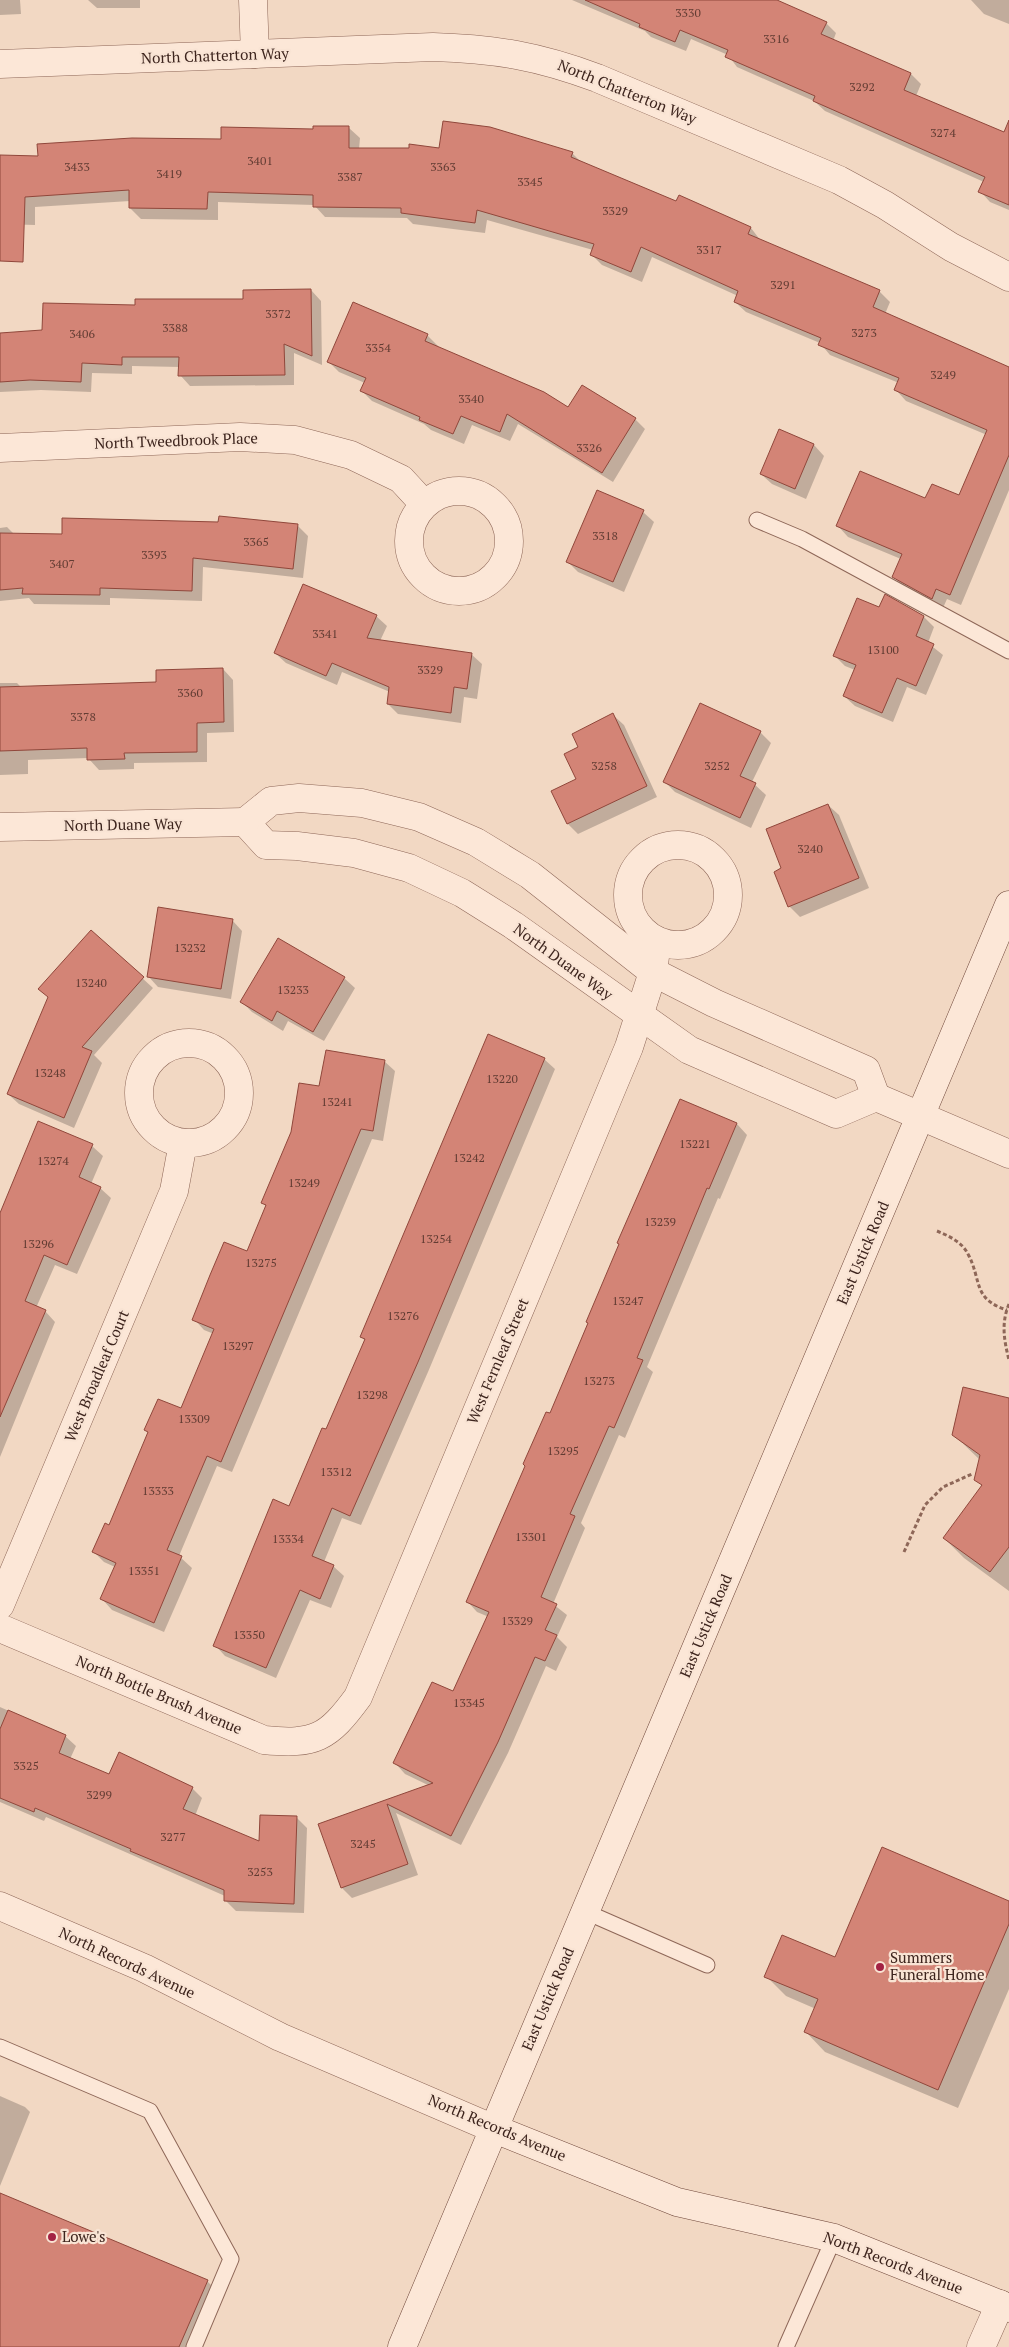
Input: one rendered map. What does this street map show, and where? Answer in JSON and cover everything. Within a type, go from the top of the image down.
[{"type":"street","points":[[253,0],[255,54]]},
{"type":"street","name":"North Chatterton Way","points":[[0,64],[433,48],[476,49],[518,54],[560,64],[597,78],[839,180],[885,205],[951,247],[1009,277]]},
{"type":"street","name":"North Tweedbrook Place","points":[[0,448],[240,437],[295,440],[351,455],[401,479],[424,504]]},
{"type":"street","points":[[245,822],[271,801],[299,798],[362,803],[418,817],[476,842],[530,875],[653,972],[714,1003],[866,1070],[876,1097],[1009,1154]]},
{"type":"street","name":"North Duane Way","points":[[0,827],[245,822],[266,845],[297,846],[354,853],[409,868],[462,892],[689,1050],[836,1114],[876,1097]]},
{"type":"street","name":"East Ustick Road","points":[[402,2347],[492,2128],[586,1912],[1009,905]]},
{"type":"street","points":[[653,972],[657,941]]},
{"type":"street","name":"West Fernleaf Street","points":[[321,1736],[341,1720],[358,1697],[629,1047],[653,972]]},
{"type":"street","name":"West Broadleaf Court","points":[[0,1605],[174,1191],[183,1143]]},
{"type":"street","name":"North Bottle Brush Avenue","points":[[0,1628],[264,1740],[293,1743],[321,1736]]},
{"type":"street","name":"North Records Avenue","points":[[0,1906],[144,1968],[280,2037],[492,2128],[677,2202],[834,2238],[1004,2306]]},
{"type":"street","points":[[981,2347],[1004,2306]]},
{"type":"lane","points":[[757,520],[802,539],[1009,651]]},
{"type":"lane","points":[[586,1912],[707,1965]]},
{"type":"lane","points":[[0,2047],[150,2111],[231,2258],[194,2347]]},
{"type":"lane","points":[[786,2347],[834,2238]]},
{"type":"path","points":[[937,1230],[956,1240],[968,1254],[982,1294],[992,1305],[1006,1310]]},
{"type":"path","points":[[1009,1304],[1003,1323],[1004,1340],[1009,1360]]},
{"type":"path","points":[[904,1552],[925,1505],[943,1487],[972,1474]]},
{"type":"building","points":[[585,0],[777,0],[827,22],[821,34],[911,73],[904,90],[1004,132],[1009,120],[1009,205],[978,192],[985,177],[813,101],[815,96],[725,57],[728,50],[680,30],[675,42],[639,27],[640,24]]},
{"type":"building","points":[[443,121],[490,127],[573,152],[571,157],[676,201],[679,195],[751,227],[748,234],[880,290],[873,307],[1009,367],[1009,455],[950,595],[936,589],[932,599],[892,577],[902,554],[836,526],[860,471],[925,498],[932,484],[959,495],[987,430],[894,390],[899,378],[818,345],[821,338],[734,302],[738,291],[641,247],[631,272],[590,255],[594,244],[477,210],[475,223],[401,213],[401,208],[313,207],[313,195],[208,192],[207,209],[129,208],[129,190],[25,197],[23,262],[0,261],[0,155],[38,156],[37,144],[132,138],[221,139],[221,127],[313,129],[313,126],[349,126],[349,148],[409,148],[409,144],[439,148]]},
{"type":"building","points":[[311,289],[312,356],[284,344],[285,375],[178,376],[179,357],[122,357],[122,365],[82,363],[81,382],[30,380],[0,382],[0,333],[42,330],[43,303],[135,305],[135,299],[243,299],[243,290]]},
{"type":"building","points":[[353,302],[428,334],[425,341],[544,392],[568,407],[582,385],[636,418],[602,473],[507,414],[500,432],[461,416],[453,434],[419,420],[420,417],[360,391],[366,378],[327,362]]},
{"type":"building","points":[[779,429],[814,444],[795,489],[760,474]]},
{"type":"building","points":[[597,490],[644,510],[613,582],[566,562]]},
{"type":"building","points":[[219,516],[298,524],[293,569],[193,558],[192,591],[100,588],[100,595],[22,594],[23,588],[0,590],[0,533],[62,534],[62,518],[218,522]]},
{"type":"building","points":[[303,584],[377,615],[367,638],[472,653],[467,689],[454,687],[451,713],[387,704],[389,687],[332,663],[326,676],[274,653]]},
{"type":"building","points":[[885,594],[924,616],[916,636],[934,644],[916,686],[897,678],[882,713],[843,696],[856,665],[833,656],[857,598],[879,607]]},
{"type":"building","points":[[223,668],[224,722],[197,723],[197,752],[124,753],[125,759],[87,760],[87,748],[0,751],[0,687],[156,682],[156,670]]},
{"type":"building","points":[[700,703],[761,731],[740,776],[756,783],[740,818],[663,782]]},
{"type":"building","points":[[613,713],[647,786],[567,824],[551,791],[576,779],[564,754],[578,747],[572,734]]},
{"type":"building","points":[[828,804],[859,878],[788,907],[774,872],[781,868],[766,829]]},
{"type":"building","points":[[158,907],[233,919],[221,989],[147,977]]},
{"type":"building","points":[[91,930],[144,977],[82,1047],[92,1051],[64,1118],[7,1094],[48,997],[38,989]]},
{"type":"building","points":[[278,938],[345,977],[313,1032],[277,1011],[272,1021],[240,1002]]},
{"type":"building","points":[[488,1034],[545,1058],[418,1362],[350,1516],[332,1508],[312,1556],[334,1565],[320,1599],[300,1590],[266,1668],[213,1646],[273,1499],[289,1506],[322,1428],[326,1429],[365,1339],[360,1337]]},
{"type":"building","points":[[326,1050],[385,1060],[373,1131],[361,1129],[221,1462],[207,1456],[167,1550],[182,1556],[154,1623],[100,1599],[116,1563],[92,1552],[105,1523],[109,1525],[148,1432],[144,1430],[158,1399],[181,1408],[214,1329],[192,1320],[210,1275],[224,1242],[247,1251],[266,1205],[261,1203],[291,1132],[299,1083],[319,1086]]},
{"type":"building","points":[[680,1099],[737,1123],[709,1189],[707,1188],[637,1358],[643,1360],[614,1428],[609,1426],[570,1514],[575,1516],[541,1597],[557,1604],[545,1630],[557,1635],[545,1661],[535,1657],[498,1742],[451,1836],[387,1804],[408,1864],[341,1888],[318,1824],[433,1783],[393,1763],[432,1682],[453,1691],[489,1612],[466,1602],[525,1466],[523,1464],[546,1412],[550,1413],[588,1323],[586,1322],[619,1244],[617,1243]]},
{"type":"building","points":[[38,1121],[93,1144],[79,1177],[101,1187],[67,1265],[44,1255],[25,1301],[46,1310],[0,1417],[0,1213]]},
{"type":"building","points":[[963,1387],[1009,1398],[1009,1547],[990,1572],[943,1538],[982,1485],[974,1480],[980,1455],[952,1435]]},
{"type":"building","points":[[8,1710],[66,1735],[59,1753],[109,1774],[119,1752],[193,1787],[183,1809],[259,1841],[260,1815],[297,1816],[294,1904],[224,1901],[224,1890],[130,1851],[131,1849],[35,1808],[34,1812],[0,1798],[0,1729]]},
{"type":"building","name":"Summers Funeral Home","points":[[882,1847],[1009,1901],[1009,1924],[938,2090],[804,2032],[818,1999],[764,1977],[782,1935],[835,1957]]},
{"type":"building","name":"Lowe's","points":[[0,2193],[208,2280],[179,2347],[0,2347]]},
{"type":"place","name":"Summers Funeral Home","points":[[880,1967]]},
{"type":"place","name":"Lowe's","points":[[52,2237]]}]
